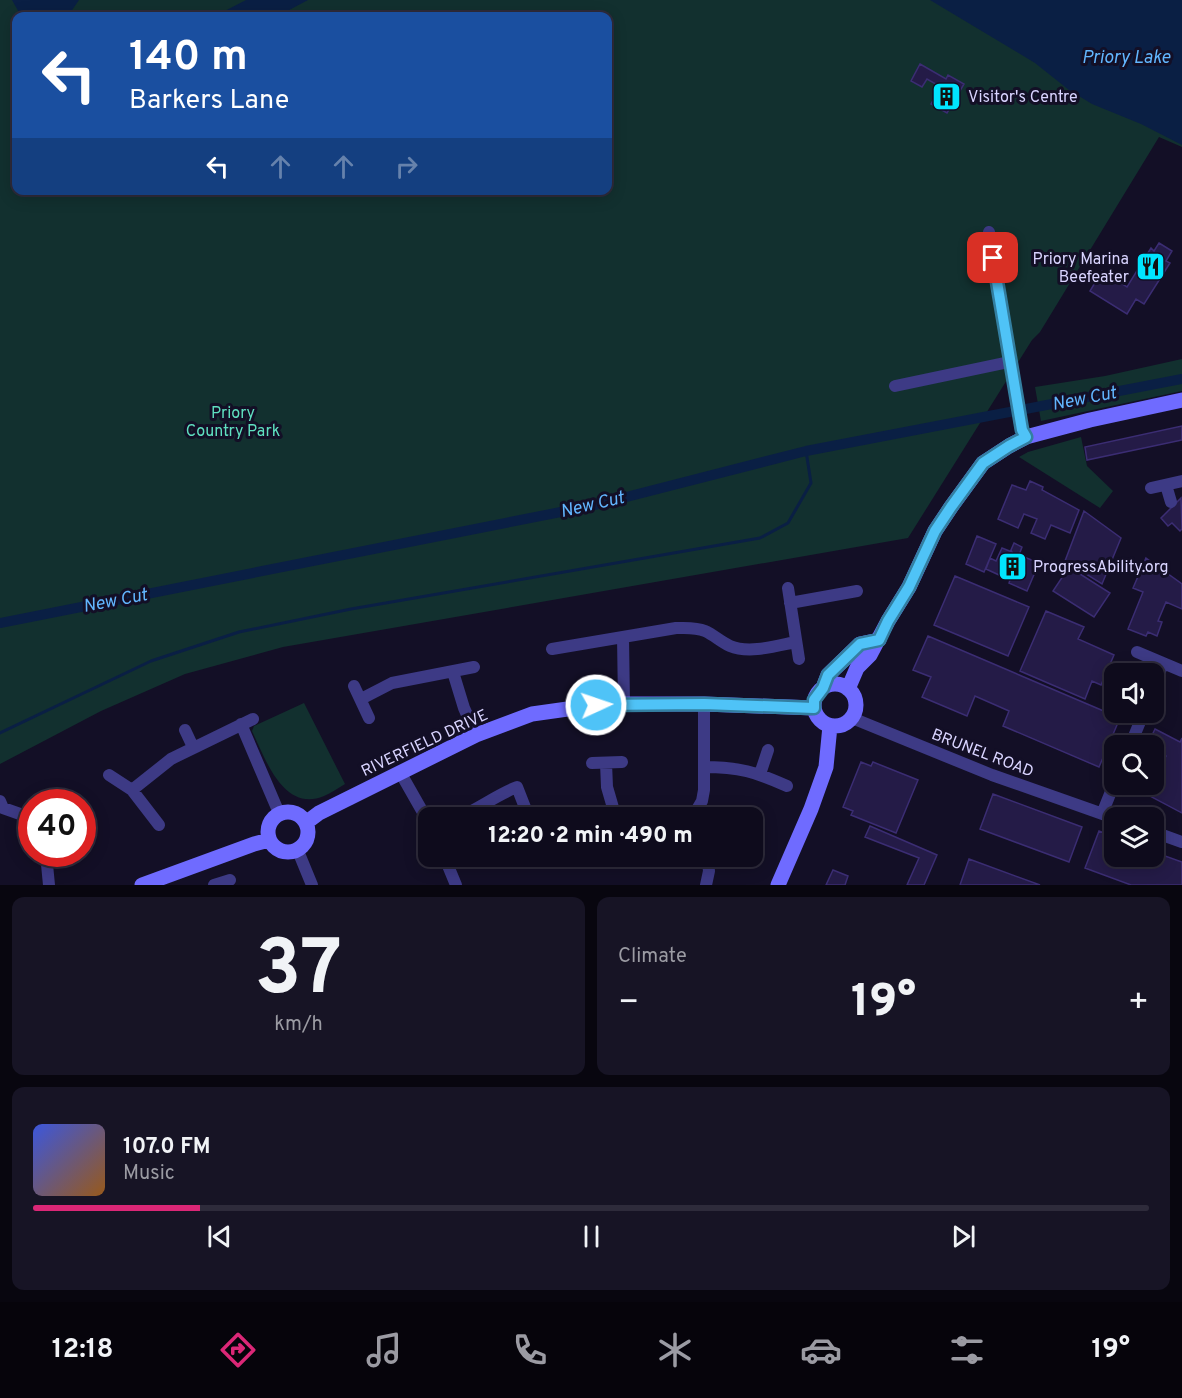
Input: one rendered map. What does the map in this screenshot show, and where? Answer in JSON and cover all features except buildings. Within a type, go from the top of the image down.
[{"type":"street","points":[[989,232],[1013,382],[1024,431]]},
{"type":"street","points":[[895,386],[1010,362]]},
{"type":"street","points":[[848,689],[857,668],[870,655],[909,587],[935,531],[983,463],[1009,446],[1024,431],[1090,420],[1182,400]]},
{"type":"street","points":[[1151,488],[1182,481]]},
{"type":"street","points":[[1166,484],[1171,502]]},
{"type":"street","points":[[788,588],[800,659]]},
{"type":"street","points":[[790,603],[857,591]]},
{"type":"street","points":[[552,650],[676,628],[706,631],[731,647],[743,649],[796,642]]},
{"type":"street","points":[[623,637],[624,704]]},
{"type":"street","points":[[823,688],[836,684],[848,689],[855,699],[856,705],[852,718],[845,724],[835,727],[821,721],[814,708],[814,700],[823,688],[828,675],[860,644],[879,640]]},
{"type":"street","points":[[1137,652],[1182,671]]},
{"type":"street","points":[[360,699],[392,683],[474,667]]},
{"type":"street","points":[[453,672],[464,708],[476,735]]},
{"type":"street","points":[[354,686],[369,718]]},
{"type":"street","name":"RIVERFIELD DRIVE","points":[[307,822],[319,813],[476,735],[532,714],[596,705],[624,704],[814,708]]},
{"type":"street","points":[[698,807],[702,801],[704,767],[704,704]]},
{"type":"street","name":"BRUNEL ROAD","points":[[852,718],[992,775],[1104,815]]},
{"type":"street","points":[[132,790],[171,759],[247,722],[279,813]]},
{"type":"street","points":[[778,885],[811,809],[826,767],[830,726]]},
{"type":"street","points":[[185,730],[193,747]]},
{"type":"street","points":[[760,774],[768,750]]},
{"type":"street","points":[[592,763],[622,762]]},
{"type":"street","points":[[606,763],[608,787],[613,807]]},
{"type":"street","points":[[704,767],[732,767],[760,774],[787,786]]},
{"type":"street","points":[[400,772],[420,807]]},
{"type":"street","points":[[109,775],[132,790],[159,825]]},
{"type":"street","points":[[480,807],[498,794],[517,787],[525,807]]},
{"type":"street","points":[[1,806],[18,813]]},
{"type":"street","points":[[289,811],[300,814],[307,822],[309,832],[306,843],[297,851],[286,852],[274,847],[269,840],[267,829],[272,819],[279,813],[289,811]]},
{"type":"street","points":[[1164,836],[1182,842]]},
{"type":"street","points":[[142,885],[269,840]]},
{"type":"street","points":[[297,851],[312,885]]},
{"type":"street","points":[[47,867],[48,884]]},
{"type":"street","points":[[449,867],[456,885]]},
{"type":"street","points":[[706,885],[708,867]]},
{"type":"street","points":[[214,885],[230,880]]},
{"type":"green space","name":"Priory Country Park","points":[[0,0],[1182,0],[1182,147],[1159,137],[1040,332],[1032,340],[908,538],[283,647],[185,674],[101,711],[0,764]]},
{"type":"green space","points":[[1182,359],[1182,391],[1041,421],[1035,387],[1105,376]]},
{"type":"green space","points":[[1081,437],[1087,466],[1113,491],[1100,508],[1019,457],[1028,452]]},
{"type":"green space","points":[[304,703],[345,784],[324,796],[310,799],[297,797],[278,780],[252,731],[254,726]]},
{"type":"water","points":[[12,0],[79,0],[71,12],[19,12]]},
{"type":"water","points":[[246,0],[308,0],[286,12],[223,12]]},
{"type":"water","name":"Priory Lake","points":[[930,0],[1182,0],[1182,145],[1141,124],[1092,104],[1069,90],[1035,63]]},
{"type":"waterway","name":"New Cut","points":[[0,623],[591,506],[806,451],[1182,379]]},
{"type":"waterway","points":[[0,733],[151,661],[239,632],[351,609],[760,538],[788,523],[811,483],[806,451]]},
{"type":"place","name":"Visitor's Centre","points":[[947,96]]},
{"type":"place","name":"Priory Marina Beefeater","points":[[1150,267]]},
{"type":"place","name":"ProgressAbility.org","points":[[1012,566]]},
{"type":"route","points":[[596,705],[704,704],[814,708],[814,700],[823,688],[828,675],[860,644],[879,640],[909,587],[935,531],[951,507],[983,463],[1026,437],[1022,430],[993,258]]}]
